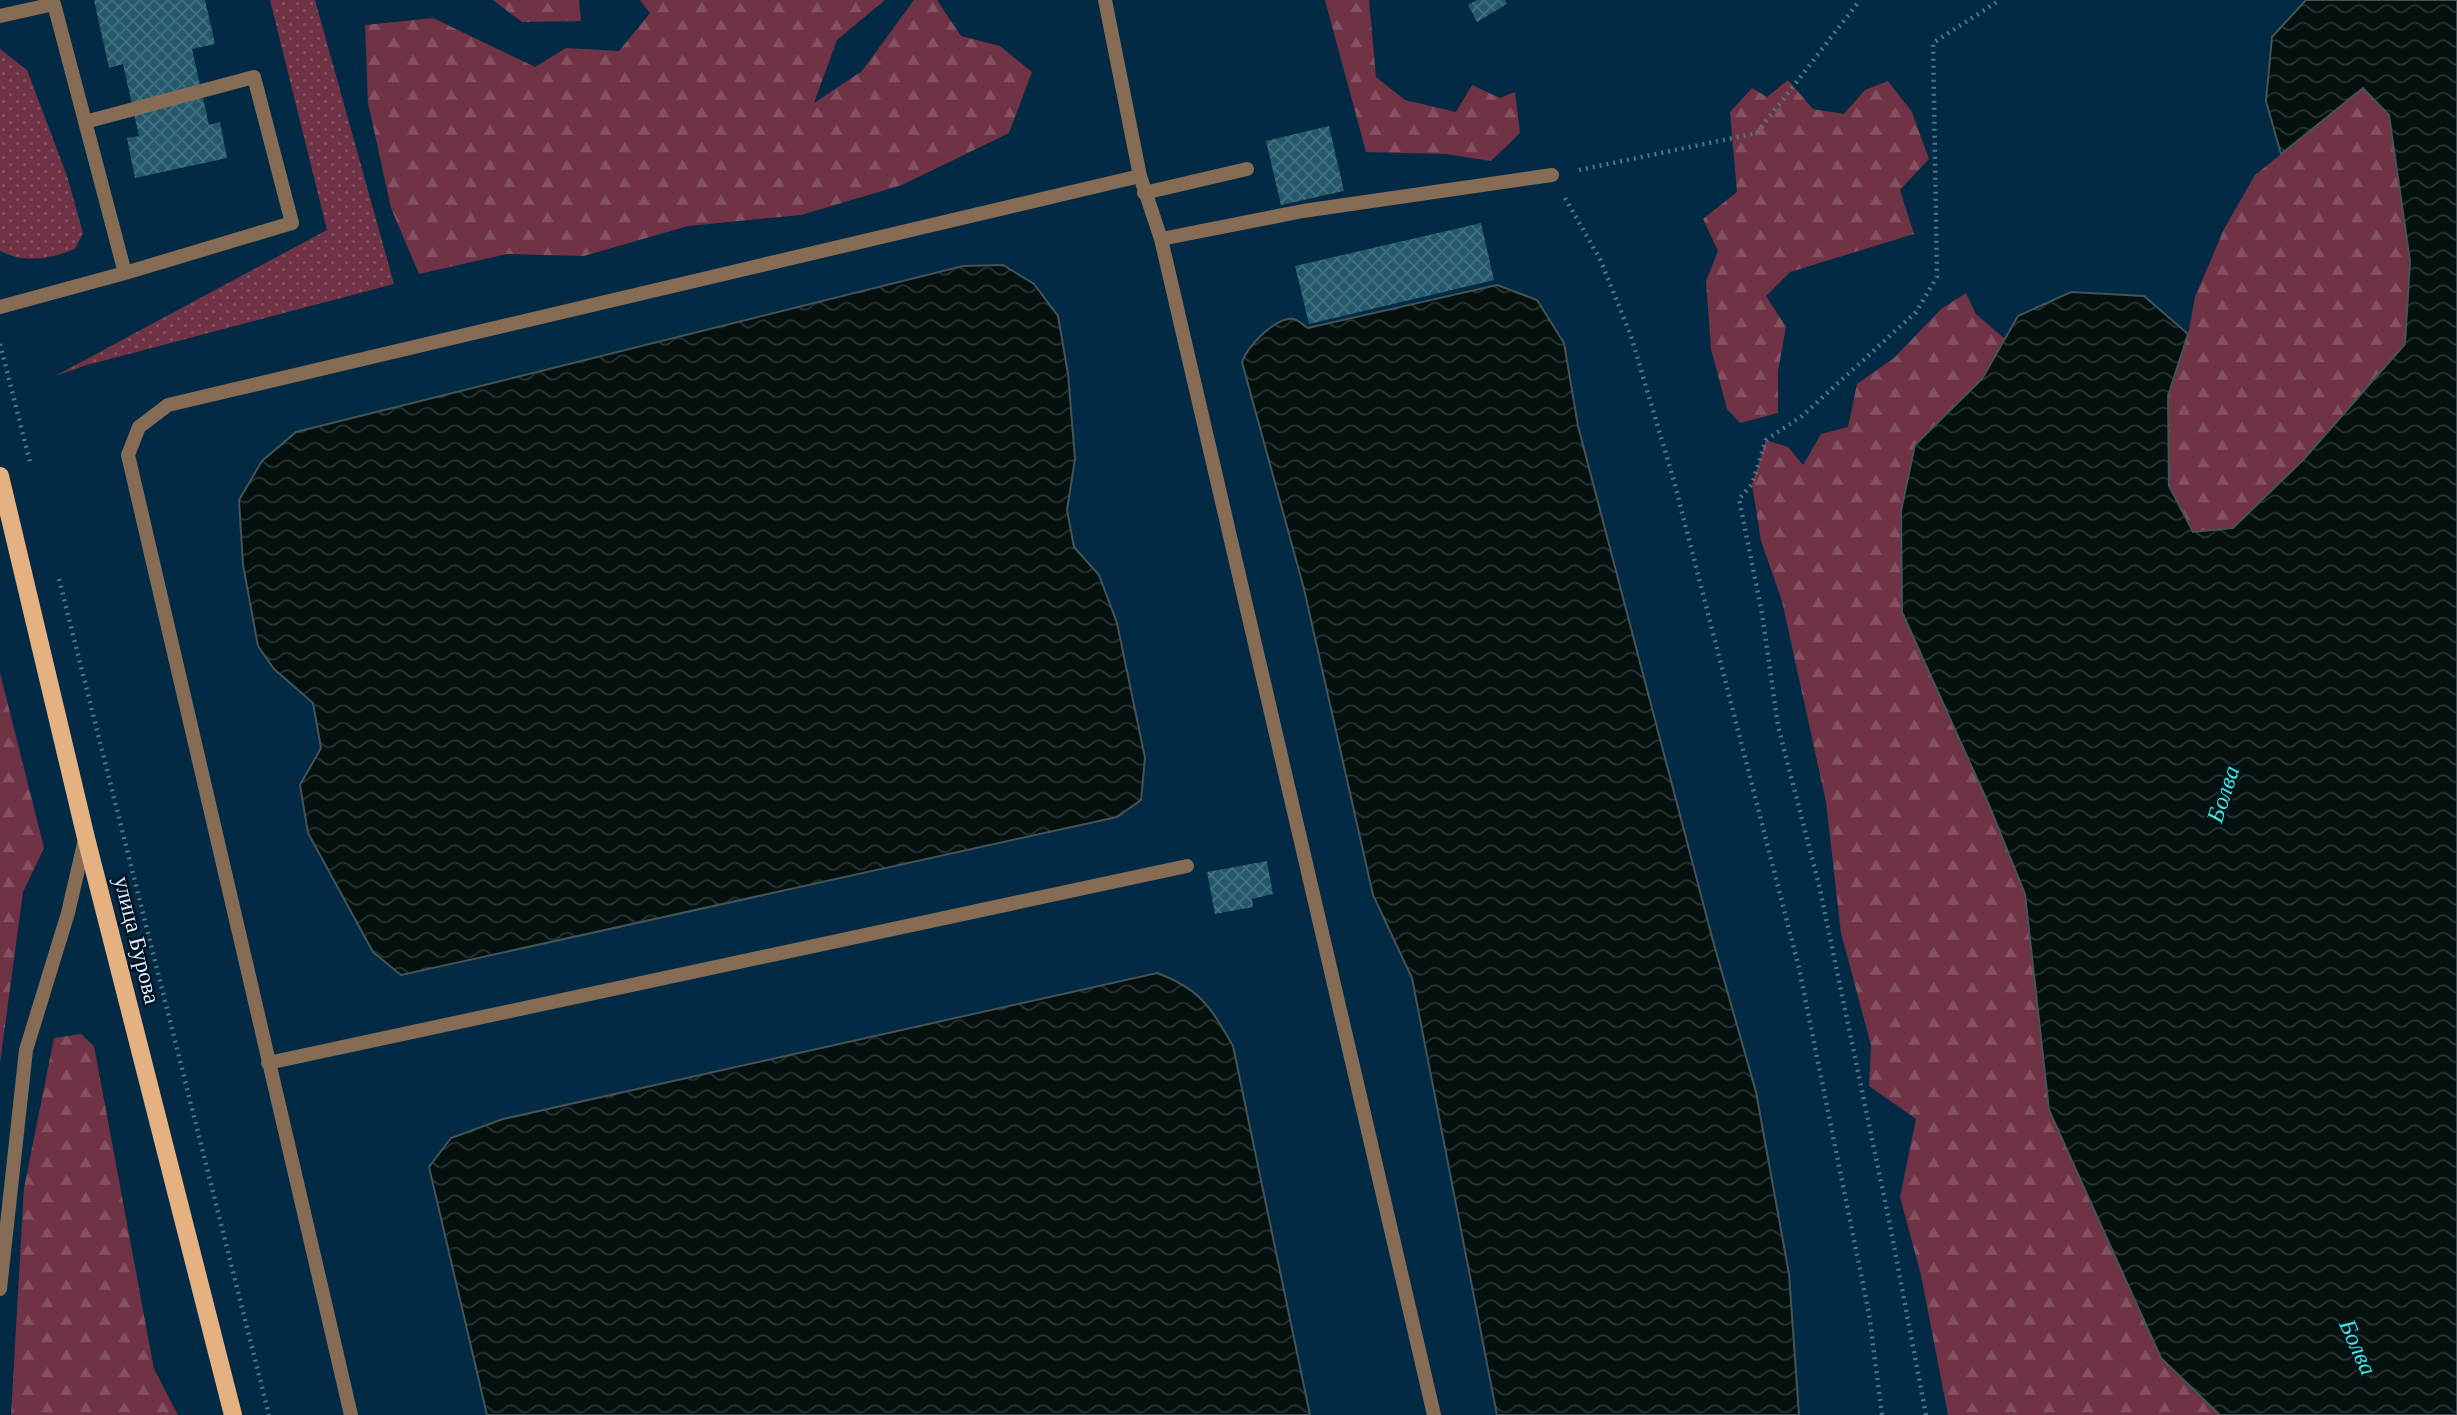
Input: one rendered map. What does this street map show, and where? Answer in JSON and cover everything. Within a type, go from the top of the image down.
[{"type":"main road","name":"улица Бурова","points":[[0,476],[86,838],[233,1415]]},
{"type":"lane","points":[[1105,0],[1140,176],[1161,239],[1434,1415]]},
{"type":"lane","points":[[0,16],[54,4],[125,273]]},
{"type":"lane","points":[[0,307],[292,223],[254,77],[85,122]]},
{"type":"lane","points":[[1144,193],[1248,169]]},
{"type":"lane","points":[[1161,239],[1303,211],[1552,175]]},
{"type":"lane","points":[[351,1415],[128,455],[139,427],[168,405],[1140,176]]},
{"type":"lane","points":[[0,1289],[26,1050],[68,913],[86,838]]},
{"type":"lane","points":[[268,1063],[1187,866]]},
{"type":"path","points":[[1860,0],[1757,133],[1552,175],[1606,271],[1631,336],[1674,481],[1799,968],[1870,1314],[1882,1415]]},
{"type":"path","points":[[1926,1415],[1893,1238],[1819,886],[1778,726],[1762,613],[1739,499],[1752,484],[1766,440],[1802,416],[1916,312],[1937,276],[1933,43],[2000,0]]},
{"type":"path","points":[[0,344],[31,466]]},
{"type":"path","points":[[58,575],[269,1415]]},
{"type":"green space","points":[[270,0],[315,0],[394,284],[87,365],[55,376],[327,230]]},
{"type":"green space","points":[[493,0],[579,0],[581,21],[522,22]]},
{"type":"green space","points":[[640,0],[885,0],[837,40],[814,103],[862,71],[914,0],[937,0],[961,36],[1000,46],[1032,72],[1009,133],[902,185],[801,215],[688,226],[584,256],[507,254],[419,274],[391,208],[368,103],[365,25],[433,18],[535,67],[566,48],[619,51],[650,13]]},
{"type":"green space","points":[[1325,0],[1369,0],[1376,77],[1405,100],[1456,112],[1472,85],[1500,98],[1515,92],[1520,133],[1491,161],[1445,154],[1366,152]]},
{"type":"green space","points":[[0,49],[27,70],[67,176],[83,233],[75,249],[38,259],[19,258],[0,251]]},
{"type":"green space","points":[[1788,80],[1813,109],[1844,114],[1865,90],[1888,81],[1912,112],[1929,159],[1900,190],[1914,234],[1790,272],[1766,296],[1786,327],[1778,371],[1778,413],[1740,423],[1727,409],[1711,349],[1706,281],[1718,251],[1703,219],[1737,192],[1730,112],[1752,88],[1767,97]]},
{"type":"green space","points":[[2364,87],[2389,115],[2410,261],[2405,344],[2303,460],[2233,528],[2192,532],[2169,486],[2168,396],[2188,334],[2195,297],[2224,229],[2255,175]]},
{"type":"green space","points":[[1966,293],[1976,314],[2005,339],[1982,379],[1915,445],[1989,805],[2025,894],[2049,1110],[2161,1358],[2220,1415],[1948,1415],[1921,1275],[1900,1197],[1916,1119],[1869,1086],[1871,1045],[1841,933],[1826,802],[1782,601],[1761,541],[1752,484],[1766,440],[1788,447],[1803,465],[1821,434],[1848,427],[1857,384],[1894,358],[1941,309]]},
{"type":"green space","points":[[0,673],[44,848],[23,892],[0,1063]]},
{"type":"green space","points":[[81,1034],[94,1046],[154,1369],[178,1415],[11,1415],[24,1188],[54,1038]]},
{"type":"water","name":"Болва","points":[[2306,0],[2457,0],[2457,1415],[2220,1415],[2161,1358],[2049,1110],[2025,894],[1989,805],[1902,612],[1901,511],[1915,445],[1982,379],[2018,316],[2071,292],[2144,296],[2188,334],[2168,396],[2169,486],[2193,532],[2233,528],[2303,460],[2405,344],[2410,261],[2389,115],[2363,88],[2281,154],[2266,101],[2272,37]]},
{"type":"water","points":[[1003,265],[1034,284],[1058,316],[1068,374],[1075,459],[1067,510],[1074,547],[1099,575],[1117,623],[1145,758],[1141,800],[1117,817],[401,975],[373,952],[308,833],[300,785],[321,748],[313,703],[274,669],[258,646],[243,565],[239,500],[262,461],[296,432],[963,266]]},
{"type":"water","points":[[1497,285],[1537,300],[1564,343],[1578,426],[1713,941],[1756,1092],[1789,1274],[1799,1415],[1497,1415],[1412,978],[1373,895],[1304,589],[1242,362],[1260,336],[1281,321],[1296,320],[1308,328]]},
{"type":"water","points":[[1157,973],[1184,986],[1202,1000],[1233,1046],[1310,1415],[487,1415],[429,1167],[451,1138],[503,1119]]},
{"type":"building","points":[[94,0],[205,0],[215,44],[192,49],[209,125],[220,122],[227,158],[135,178],[127,138],[139,136],[123,64],[109,68]]},
{"type":"building","points":[[1477,0],[1505,0],[1507,4],[1477,22],[1468,5]]},
{"type":"building","points":[[1329,126],[1344,191],[1281,205],[1266,141]]},
{"type":"building","points":[[1481,223],[1494,280],[1309,324],[1295,266]]},
{"type":"building","points":[[1267,861],[1273,894],[1252,899],[1253,907],[1215,914],[1207,872]]}]
